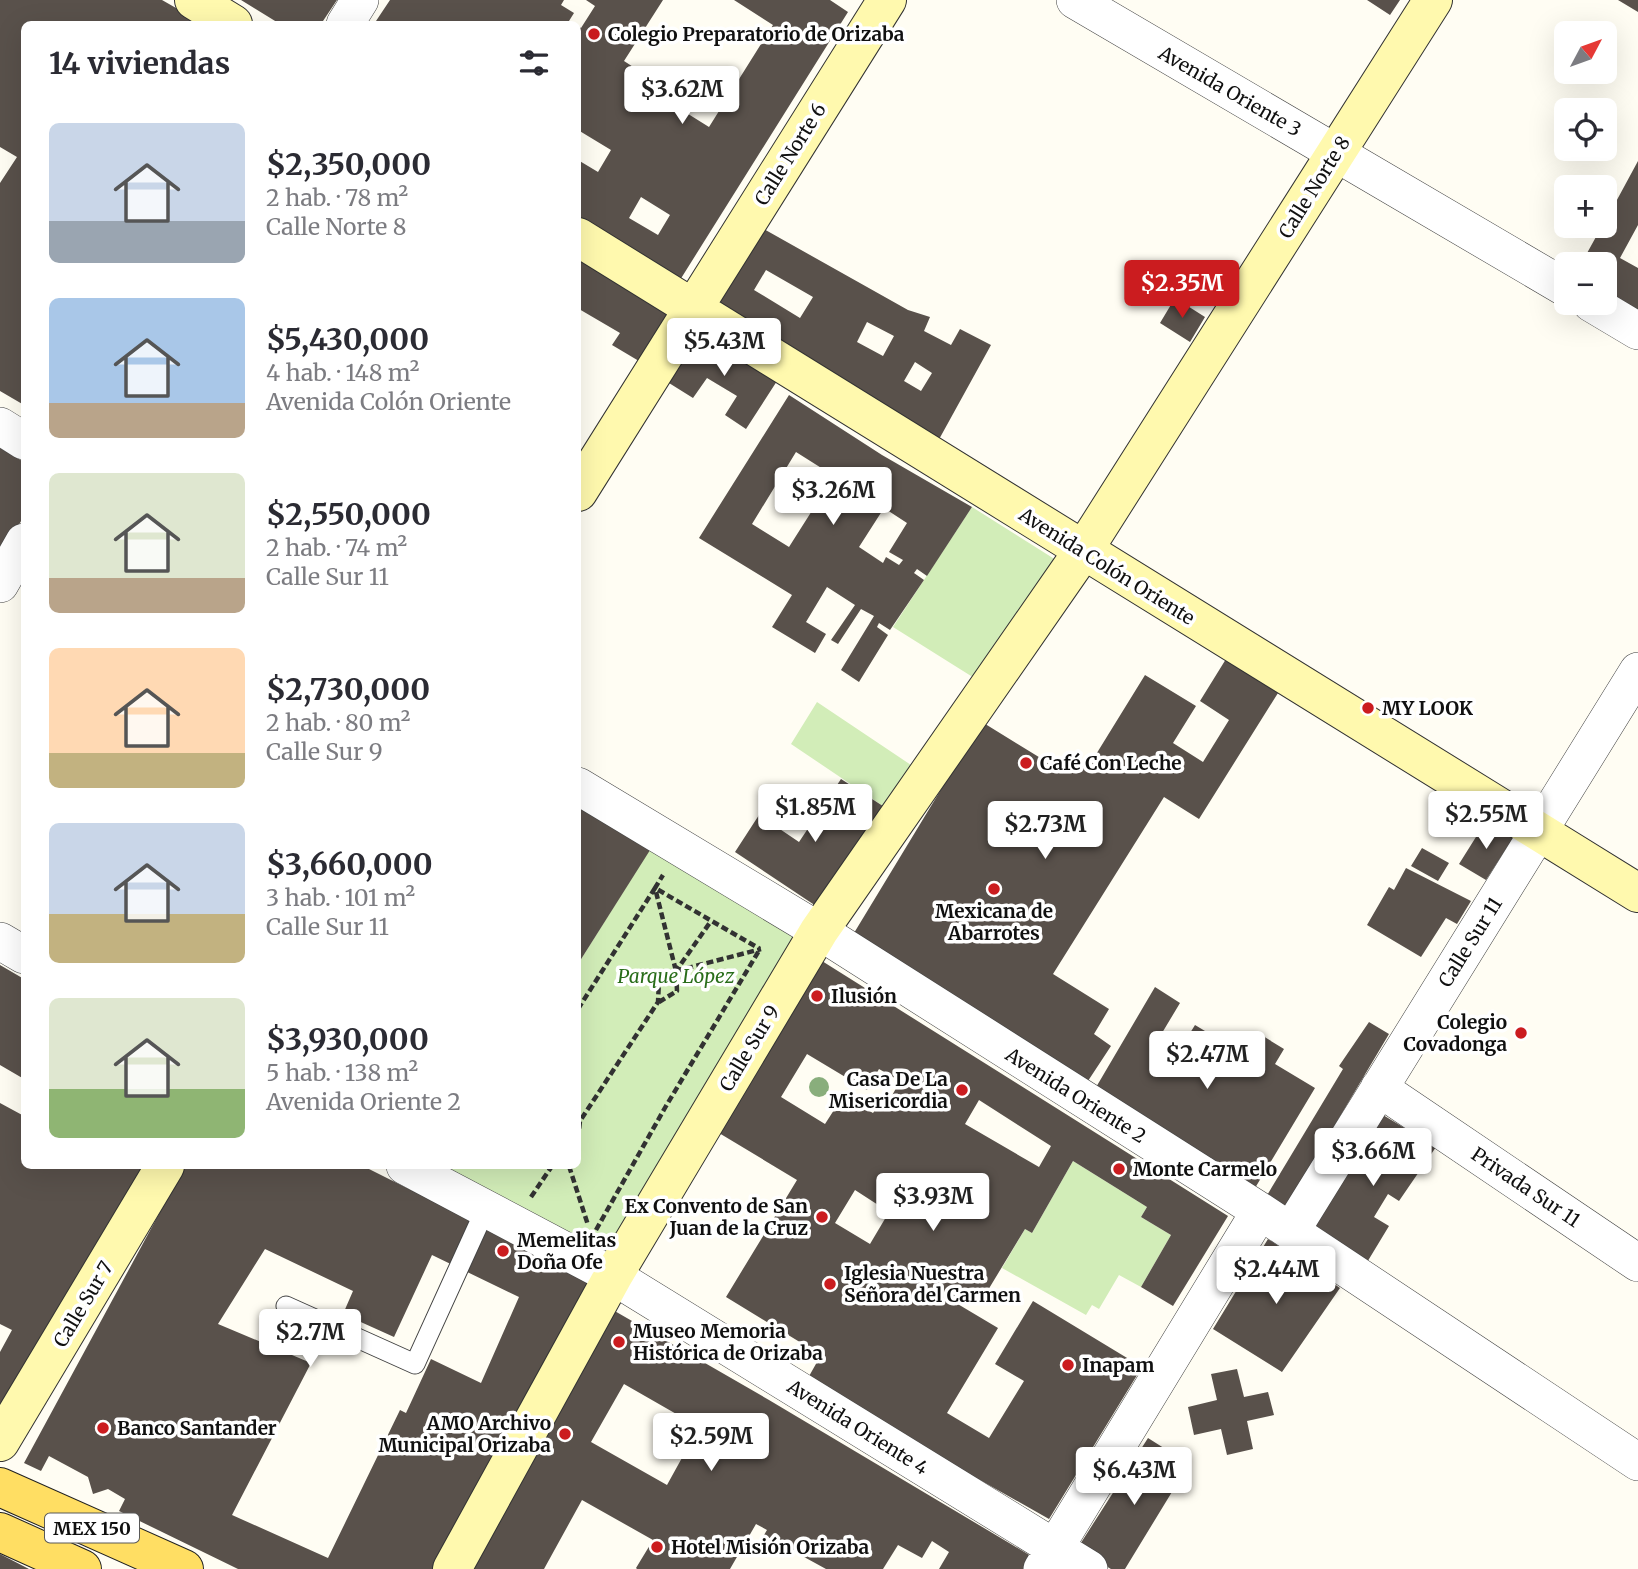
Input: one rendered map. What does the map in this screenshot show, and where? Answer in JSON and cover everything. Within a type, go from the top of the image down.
[{"type":"main road","name":"MEX 150","points":[[0,1487],[184,1569]]},
{"type":"main road","name":"MEX 150","points":[[0,1532],[82,1569]]},
{"type":"street","points":[[194,0],[228,21]]},
{"type":"street","points":[[347,21],[360,0]]},
{"type":"street","name":"Calle Norte 6","points":[[694,308],[887,0]]},
{"type":"street","name":"Avenida Oriente 3","points":[[1075,0],[1554,281]]},
{"type":"street","name":"Calle Norte 8","points":[[1083,551],[1433,0]]},
{"type":"street","name":"Avenida Colón Oriente","points":[[581,239],[1638,893]]},
{"type":"street","points":[[581,487],[694,308]]},
{"type":"street","points":[[1611,315],[1638,331]]},
{"type":"street","points":[[0,426],[21,439]]},
{"type":"street","points":[[0,584],[21,547]]},
{"type":"street","name":"Calle Sur 9","points":[[452,1569],[613,1276],[819,931],[1083,551]]},
{"type":"street","name":"Calle Sur 11","points":[[1291,1231],[1638,670]]},
{"type":"street","name":"Avenida Oriente 2","points":[[581,788],[819,931],[1260,1211],[1638,1462]]},
{"type":"street","points":[[0,941],[21,954]]},
{"type":"street","name":"Privada Sur 11","points":[[1380,1088],[1638,1263]]},
{"type":"street","name":"Calle Sur 7","points":[[0,1443],[163,1169]]},
{"type":"street","name":"Avenida Oriente 4","points":[[411,1169],[613,1276],[1049,1558],[1089,1569]]},
{"type":"street","points":[[1049,1558],[1260,1211]]},
{"type":"lane","points":[[286,1306],[415,1364],[486,1208]]},
{"type":"path","points":[[655,888],[760,949]]},
{"type":"path","points":[[581,1119],[658,1002],[677,990],[676,971],[655,888]]},
{"type":"path","points":[[581,1004],[655,888]]},
{"type":"path","points":[[676,971],[711,921]]},
{"type":"path","points":[[658,1002],[659,981],[676,971],[760,949]]},
{"type":"path","points":[[570,1169],[592,1237],[760,949]]},
{"type":"path","points":[[530,1199],[550,1169]]},
{"type":"path","points":[[520,1192],[541,1205]]},
{"type":"green space","points":[[972,507],[1056,560],[979,681],[893,627]]},
{"type":"green space","points":[[817,702],[914,767],[886,808],[791,744]]},
{"type":"green space","name":"Parque López","points":[[655,841],[806,935],[607,1259],[442,1169],[581,1169],[581,959]]},
{"type":"green space","points":[[1073,1161],[1147,1207],[1141,1217],[1171,1235],[1141,1287],[1119,1275],[1099,1309],[1092,1305],[1086,1315],[1002,1268],[1025,1229],[1032,1233]]},
{"type":"building","points":[[0,0],[162,0],[199,21],[21,21],[21,403],[0,391],[0,183],[17,157],[0,147]]},
{"type":"building","points":[[241,0],[337,0],[323,21],[275,21]]},
{"type":"building","points":[[390,0],[564,0],[561,5],[574,13],[569,21],[376,21]]},
{"type":"building","points":[[586,0],[663,0],[624,61],[644,74],[659,70],[689,89],[677,107],[709,127],[773,25],[734,0],[830,0],[848,12],[680,280],[581,218],[581,162],[598,172],[611,150],[581,132],[581,28],[595,6]],"holes":[[[641,197],[670,215],[658,235],[629,218]]]},
{"type":"building","points":[[1367,0],[1400,0],[1390,15]]},
{"type":"building","points":[[1618,0],[1638,0],[1638,12]]},
{"type":"building","points":[[1638,161],[1638,225],[1620,258],[1638,268],[1638,311],[1617,299],[1617,252],[1588,252],[1595,238],[1617,238],[1617,200]]},
{"type":"building","points":[[753,223],[908,310],[930,317],[924,331],[951,345],[960,329],[991,345],[937,443],[704,302]],"holes":[[[766,270],[813,297],[800,318],[754,290]],[[867,322],[894,336],[883,356],[857,342]],[[915,362],[932,373],[921,391],[904,381]]]},
{"type":"building","points":[[581,257],[680,315],[649,367],[612,345],[620,333],[581,310]]},
{"type":"building","points":[[1175,298],[1205,317],[1190,342],[1160,323]]},
{"type":"building","points":[[700,333],[777,381],[746,429],[725,415],[737,396],[707,378],[693,398],[669,383]]},
{"type":"building","points":[[789,395],[882,455],[972,507],[927,576],[917,569],[914,573],[924,580],[890,630],[879,623],[877,627],[888,635],[859,682],[841,670],[874,616],[861,609],[838,644],[831,640],[855,605],[827,587],[806,622],[826,634],[815,653],[772,627],[792,595],[699,538]],"holes":[[[796,452],[834,476],[789,547],[752,524]],[[884,508],[907,523],[889,552],[903,560],[899,565],[886,557],[883,563],[859,547]]]},
{"type":"building","points":[[0,448],[21,460],[21,521],[0,557]]},
{"type":"building","name":"Mexicana de Abarrotes","points":[[1226,659],[1278,693],[1199,819],[1164,797],[1053,974],[1109,1009],[1094,1034],[1111,1046],[1086,1084],[854,933],[982,722],[1060,770],[1068,757],[1087,769],[1145,675],[1196,706],[1173,743],[1203,762],[1229,720],[1200,701]]},
{"type":"building","points":[[841,779],[886,808],[819,908],[735,852],[759,815],[799,842]]},
{"type":"building","points":[[581,803],[652,847],[581,959]]},
{"type":"building","points":[[1486,821],[1513,838],[1486,880],[1459,864]]},
{"type":"building","points":[[1422,848],[1449,863],[1438,881],[1411,866]]},
{"type":"building","points":[[1406,868],[1471,901],[1457,924],[1446,918],[1421,957],[1367,925],[1389,887],[1394,890]]},
{"type":"building","points":[[822,961],[1228,1216],[1173,1306],[1141,1287],[1171,1235],[1141,1217],[1147,1207],[1073,1161],[1032,1233],[1025,1229],[982,1300],[964,1290],[956,1303],[998,1328],[947,1413],[989,1438],[1024,1381],[995,1364],[1033,1301],[1142,1367],[1049,1519],[925,1449],[808,1378],[821,1355],[726,1297],[797,1180],[714,1130]],"holes":[[[807,1054],[867,1090],[879,1069],[900,1081],[889,1101],[884,1098],[873,1113],[843,1096],[825,1124],[781,1097]],[[979,1100],[1051,1146],[1039,1167],[965,1124]],[[855,1190],[889,1212],[870,1244],[835,1223]]]},
{"type":"building","points":[[0,965],[21,977],[21,1077],[0,1065]]},
{"type":"building","points":[[1155,987],[1180,1003],[1162,1033],[1182,1046],[1195,1025],[1245,1055],[1258,1033],[1284,1049],[1275,1064],[1315,1088],[1255,1188],[1095,1089]]},
{"type":"building","points":[[1369,1022],[1389,1034],[1285,1209],[1266,1197],[1343,1069],[1339,1066]]},
{"type":"building","points":[[0,1103],[21,1114],[21,1169],[146,1169],[0,1427],[0,1352],[12,1330],[0,1324]]},
{"type":"building","points":[[1383,1115],[1436,1147],[1399,1201],[1388,1194],[1374,1217],[1389,1226],[1366,1264],[1313,1227]]},
{"type":"building","points":[[183,1169],[369,1169],[594,1282],[436,1569],[238,1569],[119,1511],[125,1499],[108,1489],[93,1494],[88,1477],[49,1456],[41,1471],[24,1463]],"holes":[[[265,1249],[353,1291],[343,1314],[394,1337],[432,1255],[519,1297],[481,1383],[431,1359],[406,1413],[400,1410],[328,1558],[232,1515],[311,1363],[218,1324]]]},
{"type":"building","points":[[1268,1239],[1340,1288],[1282,1372],[1213,1329]]},
{"type":"building","points":[[606,1306],[1031,1556],[1023,1569],[939,1569],[949,1552],[932,1541],[922,1558],[898,1545],[883,1569],[826,1569],[764,1535],[767,1530],[756,1524],[730,1569],[637,1569],[653,1540],[582,1500],[544,1569],[467,1569]],"holes":[[[624,1384],[699,1427],[667,1485],[591,1442]]]},
{"type":"building","points":[[1237,1369],[1244,1397],[1268,1392],[1274,1415],[1247,1421],[1253,1449],[1227,1455],[1221,1429],[1194,1435],[1188,1407],[1217,1400],[1211,1374]]},
{"type":"building","points":[[1148,1438],[1189,1464],[1125,1569],[1111,1569],[1077,1549]]},
{"type":"building","points":[[0,1554],[29,1569],[0,1569]]},
{"type":"place","name":"Colegio Preparatorio de Orizaba","points":[[594,34]]},
{"type":"place","name":"MY LOOK","points":[[1368,708]]},
{"type":"place","name":"Café Con Leche","points":[[1026,763]]},
{"type":"place","name":"Mexicana de Abarrotes","points":[[994,889]]},
{"type":"place","name":"Ilusión","points":[[817,996]]},
{"type":"place","name":"Colegio Covadonga","points":[[1521,1033]]},
{"type":"place","name":"Casa De La Misericordia","points":[[962,1090]]},
{"type":"place","name":"Monte Carmelo","points":[[1119,1169]]},
{"type":"place","name":"Ex Convento de San Juan de la Cruz","points":[[822,1217]]},
{"type":"place","name":"Memelitas Doña Ofe","points":[[503,1251]]},
{"type":"place","name":"Iglesia Nuestra Señora del Carmen","points":[[830,1284]]},
{"type":"place","name":"Museo Memoria Histórica de Orizaba","points":[[619,1342]]},
{"type":"place","name":"Inapam","points":[[1068,1365]]},
{"type":"place","name":"Banco Santander","points":[[103,1428]]},
{"type":"place","name":"AMO Archivo Municipal Orizaba","points":[[565,1434]]},
{"type":"place","name":"Hotel Misión Orizaba","points":[[657,1547]]}]
